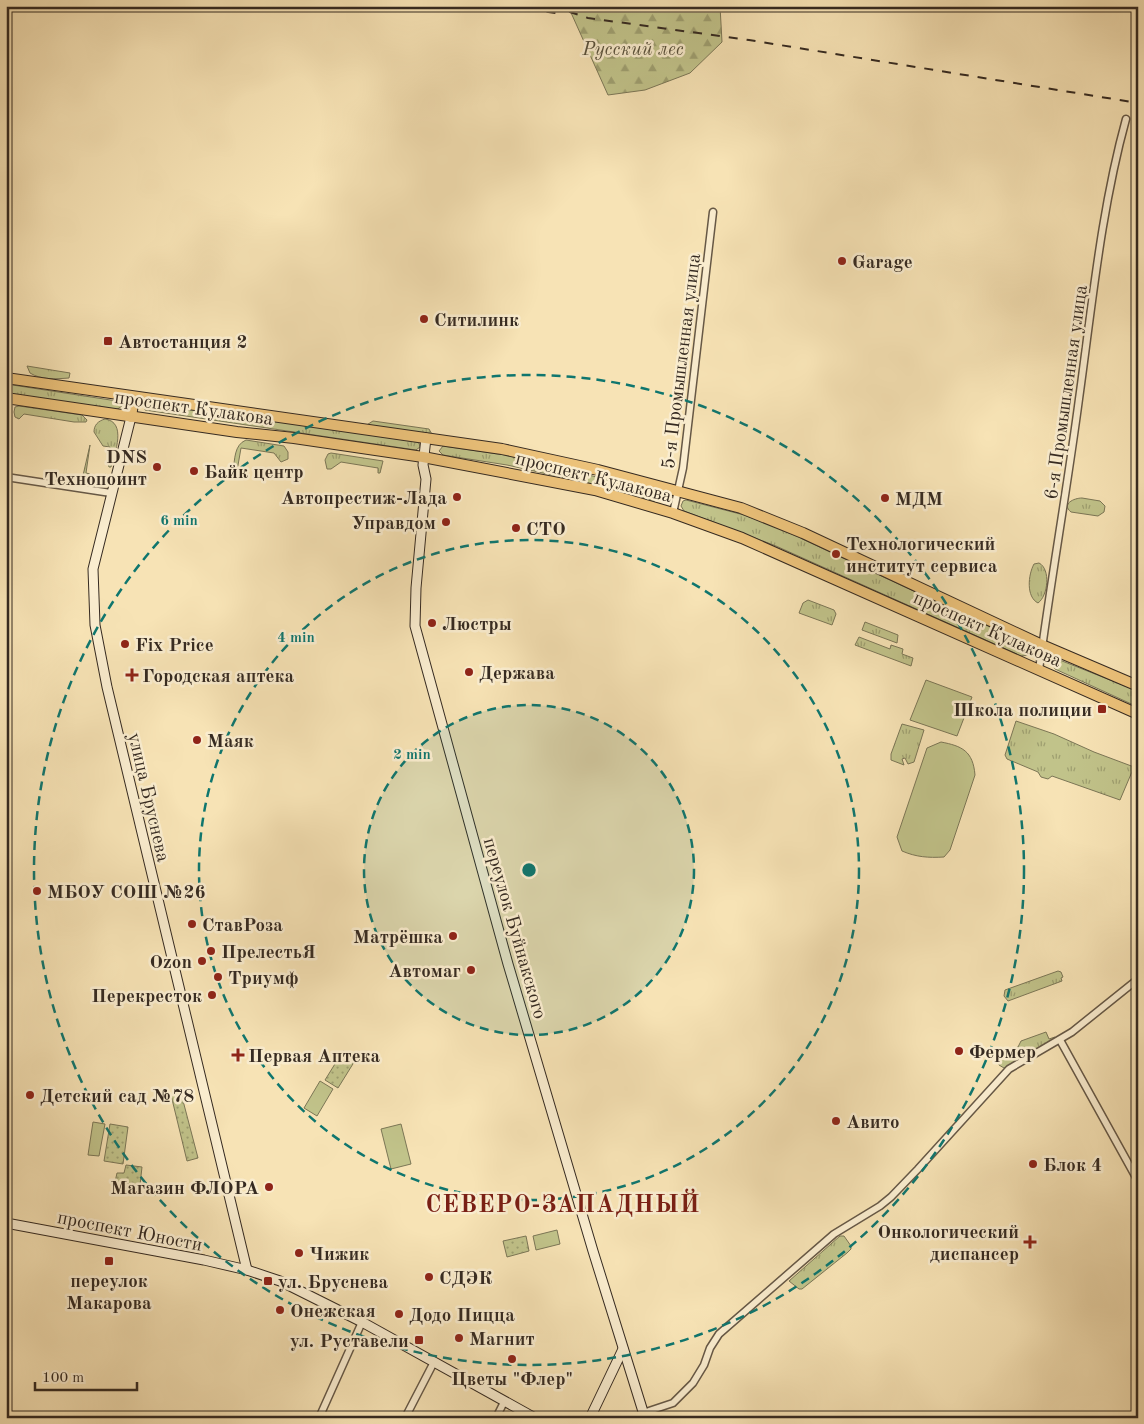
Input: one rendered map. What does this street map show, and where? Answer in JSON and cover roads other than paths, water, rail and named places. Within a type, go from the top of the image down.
[{"type":"main road","name":"проспект Кулакова","points":[[6,378],[292,418],[531,455],[679,491],[741,508],[803,533],[1042,646],[1138,686]]},
{"type":"main road","points":[[131,417],[134,397]]},
{"type":"main road","name":"проспект Кулакова","points":[[6,398],[423,457],[566,484],[673,513],[751,542],[1138,714]]},
{"type":"street","name":"6-я Промышленная улица","points":[[1039,670],[1098,265],[1114,165],[1126,119]]},
{"type":"street","name":"5-я Промышленная улица","points":[[673,513],[679,491],[713,212]]},
{"type":"street","name":"улица Бруснева","points":[[131,417],[93,569],[95,625],[107,687],[247,1270]]},
{"type":"street","name":"переулок Буйнакского","points":[[426,438],[423,457],[426,479],[415,626],[508,964],[644,1415]]},
{"type":"street","points":[[6,477],[111,493]]},
{"type":"street","points":[[644,1415],[673,1403],[693,1383],[704,1365],[710,1348],[719,1334],[732,1321],[834,1234],[880,1206],[891,1197],[923,1165],[1009,1069],[1060,1040],[1138,980]]},
{"type":"street","points":[[1060,1040],[1138,1181]]},
{"type":"street","name":"проспект Юности","points":[[6,1223],[204,1260],[247,1270]]},
{"type":"street","points":[[247,1270],[294,1286],[535,1418]]},
{"type":"street","points":[[319,1418],[362,1322]]},
{"type":"street","points":[[590,1418],[623,1349]]},
{"type":"street","points":[[405,1418],[434,1362]]},
{"type":"street","points":[[496,1418],[504,1402]]},
{"type":"railway","points":[[511,6],[561,14]]},
{"type":"railway","points":[[552,6],[588,18],[749,40],[1138,103]]},
{"type":"place","name":"Garage","points":[[842,261]]},
{"type":"place","name":"Ситилинк","points":[[424,319]]},
{"type":"place","name":"Автостанция 2","points":[[108,341]]},
{"type":"place","name":"DNS Технопоинт","points":[[157,467]]},
{"type":"place","name":"Байк центр","points":[[194,471]]},
{"type":"place","name":"Автопрестиж-Лада","points":[[457,497]]},
{"type":"place","name":"МДМ","points":[[885,498]]},
{"type":"place","name":"Управдом","points":[[446,522]]},
{"type":"place","name":"СТО","points":[[516,528]]},
{"type":"place","name":"Технологический институт сервиса","points":[[836,554]]},
{"type":"place","name":"Люстры","points":[[432,623]]},
{"type":"place","name":"Fix Price","points":[[125,644]]},
{"type":"place","name":"Держава","points":[[469,672]]},
{"type":"place","name":"Городская аптека","points":[[132,675]]},
{"type":"place","name":"Школа полиции","points":[[1102,709]]},
{"type":"place","name":"Маяк","points":[[197,740]]},
{"type":"place","name":"МБОУ СОШ №26","points":[[37,891]]},
{"type":"place","name":"СтавРоза","points":[[192,924]]},
{"type":"place","name":"Матрёшка","points":[[453,936]]},
{"type":"place","name":"ПрелестьЯ","points":[[211,951]]},
{"type":"place","name":"Ozon","points":[[202,961]]},
{"type":"place","name":"Автомаг","points":[[471,970]]},
{"type":"place","name":"Триумф","points":[[218,977]]},
{"type":"place","name":"Перекресток","points":[[212,995]]},
{"type":"place","name":"Фермер","points":[[959,1051]]},
{"type":"place","name":"Первая Аптека","points":[[238,1055]]},
{"type":"place","name":"Детский сад №78","points":[[30,1095]]},
{"type":"place","name":"Авито","points":[[836,1121]]},
{"type":"place","name":"Блок 4","points":[[1033,1164]]},
{"type":"place","name":"Магазин ФЛОРА","points":[[269,1187]]},
{"type":"place","name":"Онкологический диспансер","points":[[1030,1242]]},
{"type":"place","name":"Чижик","points":[[299,1253]]},
{"type":"place","name":"переулок Макарова","points":[[109,1261]]},
{"type":"place","name":"СДЭК","points":[[429,1277]]},
{"type":"place","name":"ул. Бруснева","points":[[268,1281]]},
{"type":"place","name":"Онежская","points":[[280,1310]]},
{"type":"place","name":"Додо Пицца","points":[[399,1314]]},
{"type":"place","name":"Магнит","points":[[459,1338]]},
{"type":"place","name":"ул. Руставели","points":[[419,1340]]},
{"type":"place","name":"Цветы \"Флер\"","points":[[512,1359]]},
{"type":"district","name":"СЕВЕРО-ЗАПАДНЫЙ","points":[[563,1204]]},
{"type":"park label","name":"Русский лес","points":[[633,48]]}]
